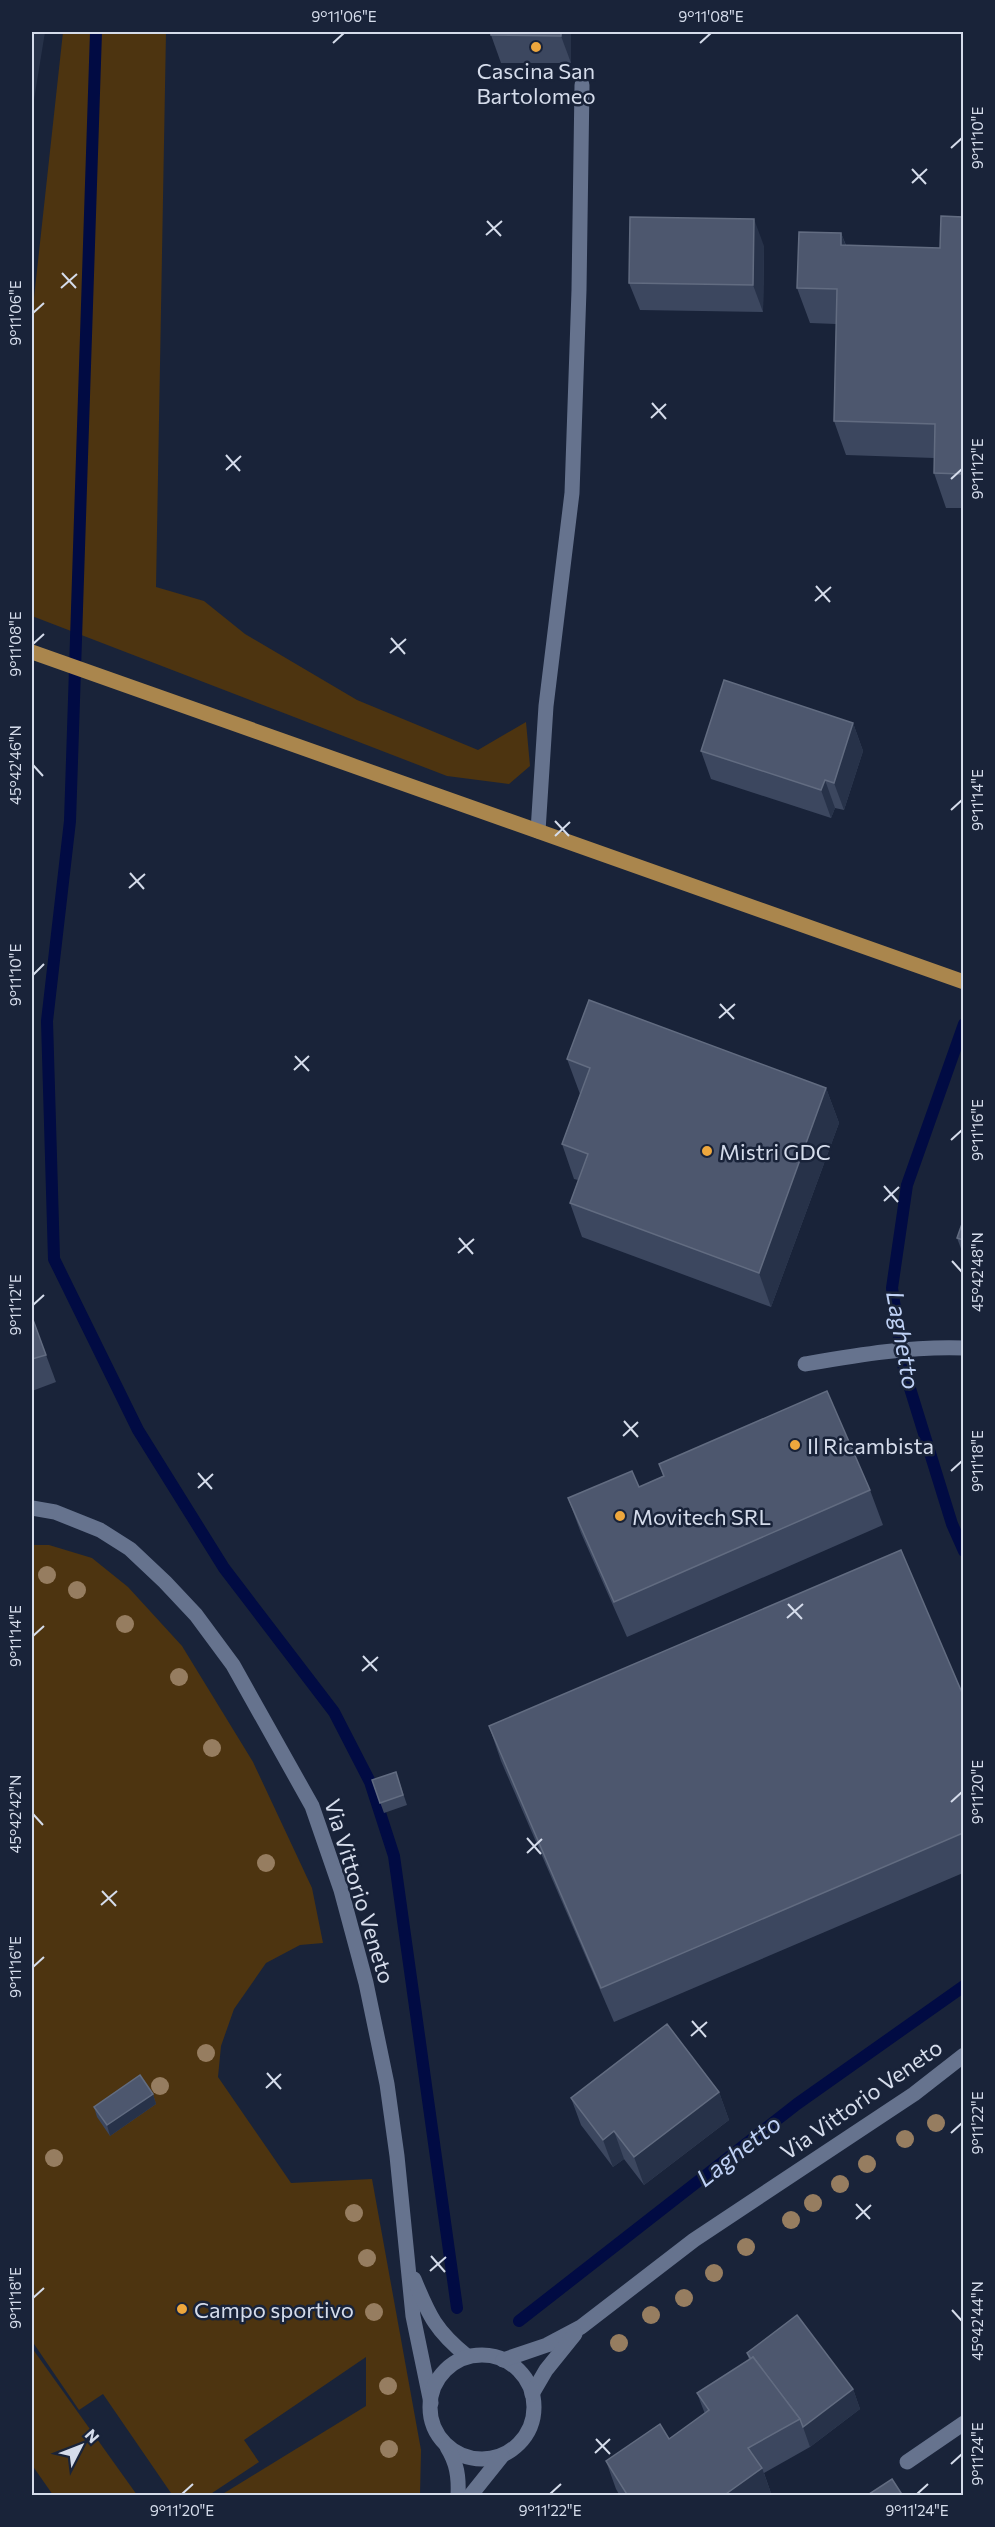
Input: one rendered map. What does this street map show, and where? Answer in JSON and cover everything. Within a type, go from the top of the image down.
[{"type":"main road","points":[[35,653],[963,982]]},
{"type":"street","points":[[538,831],[546,706],[572,492],[579,291],[582,85]]},
{"type":"street","points":[[805,1364],[878,1352],[929,1347],[963,1348]]},
{"type":"street","name":"Via Vittorio Veneto","points":[[32,1508],[55,1512],[100,1530],[130,1549],[165,1582],[196,1615],[233,1665],[312,1806],[341,1890],[366,1983],[388,2093],[409,2265]]},
{"type":"street","name":"Via Vittorio Veneto","points":[[503,2360],[547,2345],[581,2326],[694,2240],[914,2094],[963,2055]]},
{"type":"street","points":[[409,2265],[429,2314],[441,2332],[467,2356]]},
{"type":"street","points":[[409,2265],[413,2316],[431,2403]]},
{"type":"street","name":"Via Vittorio Veneto","points":[[532,2394],[546,2370],[581,2326]]},
{"type":"street","points":[[458,2496],[459,2479],[455,2460],[434,2426],[430,2414],[431,2393],[436,2381],[448,2367],[467,2356],[492,2355],[513,2364],[525,2377],[532,2394],[534,2408],[532,2423],[525,2437],[502,2456],[470,2496]]},
{"type":"street","points":[[906,2462],[963,2423]]},
{"type":"street","points":[[446,2445],[456,2452],[476,2459],[502,2456]]},
{"type":"shaded area","points":[[63,32],[166,32],[156,587],[204,601],[245,634],[357,700],[478,750],[526,722],[530,766],[509,784],[447,776],[32,616],[32,316]]},
{"type":"shaded area","points":[[32,1545],[49,1545],[92,1558],[128,1587],[182,1646],[253,1762],[312,1888],[323,1943],[300,1945],[266,1963],[234,2009],[221,2046],[218,2077],[291,2183],[372,2179],[421,2450],[420,2495],[221,2495],[366,2406],[366,2357],[244,2440],[259,2462],[209,2495],[173,2496],[103,2394],[79,2410],[32,2341]]},
{"type":"shaded area","points":[[32,2348],[137,2495],[53,2495],[32,2465]]},
{"type":"building","points":[[491,32],[561,32],[561,36],[491,35]]},
{"type":"building","points":[[941,216],[963,217],[963,474],[934,473],[935,424],[834,421],[837,289],[797,288],[799,232],[841,233],[841,245],[940,248]]},
{"type":"building","points":[[630,217],[754,219],[753,285],[629,283]]},
{"type":"building","points":[[724,680],[853,723],[834,783],[825,780],[821,790],[701,751]]},
{"type":"building","name":"Mistri GDC","points":[[589,1000],[826,1088],[759,1273],[570,1203],[588,1154],[562,1144],[590,1068],[567,1059]]},
{"type":"building","points":[[963,1221],[963,1240],[957,1238]]},
{"type":"building","points":[[32,1317],[46,1355],[32,1359]]},
{"type":"building","points":[[827,1391],[870,1490],[614,1602],[568,1498],[632,1471],[639,1487],[664,1476],[659,1464]]},
{"type":"building","points":[[901,1550],[963,1695],[963,1833],[601,1988],[489,1726]]},
{"type":"building","points":[[396,1772],[403,1795],[380,1803],[372,1780]]},
{"type":"building","points":[[667,2024],[719,2092],[634,2157],[614,2131],[603,2140],[571,2098]]},
{"type":"building","points":[[140,2075],[153,2094],[107,2125],[94,2107]]},
{"type":"building","points":[[797,2315],[853,2389],[803,2427],[800,2419],[753,2357],[751,2359],[747,2353]]},
{"type":"building","points":[[753,2357],[800,2419],[748,2448],[762,2468],[723,2496],[628,2496],[606,2461],[660,2424],[669,2439],[709,2410],[697,2393]]},
{"type":"building","points":[[892,2479],[903,2496],[866,2496]]},
{"type":"waterway","points":[[96,32],[70,821],[47,1021],[54,1259],[138,1430],[224,1568],[334,1712],[370,1782],[394,1856],[457,2308]]},
{"type":"waterway","name":"Laghetto","points":[[964,1024],[907,1185],[892,1288],[904,1369],[952,1524],[964,1551]]},
{"type":"waterway","name":"Laghetto","points":[[519,2321],[797,2104],[964,1986]]},
{"type":"place","name":"Cascina San Bartolomeo","points":[[536,47]]},
{"type":"place","name":"Mistri GDC","points":[[707,1151]]},
{"type":"place","name":"Il Ricambista","points":[[795,1445]]},
{"type":"place","name":"Movitech SRL","points":[[620,1516]]},
{"type":"place","name":"Campo sportivo","points":[[182,2309]]}]
